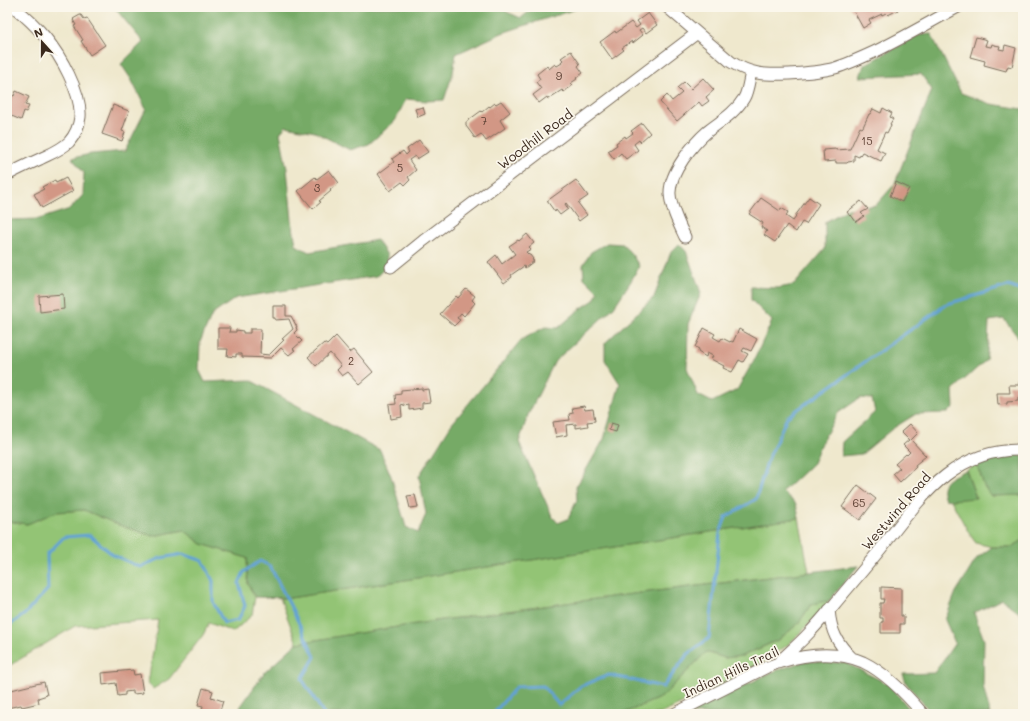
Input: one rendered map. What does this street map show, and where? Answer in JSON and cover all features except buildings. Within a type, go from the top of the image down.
[{"type":"street","points":[[7,175],[57,151],[66,145],[78,127],[80,116],[76,95],[69,75],[60,58],[45,37],[14,7]]},
{"type":"street","points":[[667,7],[731,62],[751,72],[764,74],[811,72],[836,67],[885,47],[958,7]]},
{"type":"street","name":"Woodhill Road","points":[[391,267],[423,241],[697,33]]},
{"type":"street","points":[[685,237],[677,220],[670,195],[670,186],[674,175],[681,162],[693,147],[704,135],[734,111],[745,97],[751,72]]},
{"type":"street","name":"Westwind Road","points":[[778,662],[810,632],[875,556],[930,488],[958,467],[981,456],[1006,450],[1023,450]]},
{"type":"street","points":[[829,610],[830,622],[834,635],[842,648],[852,659]]},
{"type":"street","name":"Indian Hills Trail","points":[[674,714],[778,662],[820,655],[838,656],[864,663],[883,675],[909,698],[923,714]]},
{"type":"green space","points":[[114,7],[459,7],[467,9],[473,7],[500,7],[521,18],[535,7],[582,7],[502,33],[456,54],[453,73],[444,100],[427,101],[406,99],[395,121],[369,144],[350,150],[315,132],[286,126],[280,133],[287,169],[296,245],[309,252],[377,240],[387,255],[387,266],[377,276],[236,298],[212,315],[200,342],[199,370],[205,382],[250,380],[380,450],[391,476],[406,527],[418,533],[426,514],[419,476],[451,425],[521,340],[545,327],[558,328],[580,309],[594,300],[598,292],[584,278],[583,265],[591,252],[607,243],[623,244],[639,266],[614,307],[555,361],[528,415],[519,442],[552,516],[558,523],[568,519],[577,500],[576,487],[604,439],[620,384],[605,360],[605,343],[654,297],[671,252],[679,244],[686,251],[701,293],[688,324],[687,368],[698,395],[712,402],[737,390],[754,360],[772,321],[751,300],[751,287],[778,288],[794,285],[825,249],[825,222],[848,209],[876,205],[894,185],[932,90],[921,74],[860,77],[864,65],[919,35],[931,34],[961,93],[991,104],[1023,109],[1023,344],[1004,319],[989,321],[986,360],[953,390],[954,407],[948,413],[916,414],[892,429],[862,454],[841,456],[842,442],[875,412],[872,399],[860,398],[838,413],[820,445],[813,463],[782,491],[796,504],[799,518],[290,598],[255,597],[248,584],[247,558],[202,544],[184,530],[153,536],[119,525],[84,510],[56,512],[27,524],[7,521],[7,220],[39,219],[70,209],[83,195],[84,173],[72,158],[91,154],[125,151],[146,109],[131,79],[121,64],[143,42]]},
{"type":"green space","points":[[1018,455],[1023,456],[1023,495],[991,496],[984,486],[977,464],[990,458]]},
{"type":"green space","points":[[977,464],[984,486],[991,496],[1023,495],[1023,540],[1012,547],[992,547],[976,543],[951,500],[976,497],[966,470]]},
{"type":"green space","points":[[966,470],[976,498],[945,499],[943,487],[945,483],[952,477]]},
{"type":"green space","points":[[84,510],[119,525],[153,536],[184,530],[202,544],[247,558],[248,584],[255,597],[252,615],[233,632],[209,623],[203,635],[169,679],[153,689],[148,683],[158,620],[75,626],[7,667],[7,521],[27,524],[56,512]]},
{"type":"green space","points":[[799,518],[809,572],[435,621],[297,643],[280,598],[290,598]]},
{"type":"green space","points":[[1023,540],[1023,616],[1002,599],[974,613],[984,640],[983,686],[990,714],[932,714],[906,683],[903,674],[934,673],[955,643],[945,620],[956,592],[977,558],[992,547],[1012,547]]},
{"type":"green space","points":[[858,566],[829,601],[820,602],[810,606],[798,624],[778,640],[742,656],[725,658],[706,652],[662,697],[622,714],[238,714],[241,706],[264,673],[297,643],[435,621],[625,595]]},
{"type":"green space","points":[[829,601],[824,609],[789,644],[766,660],[716,688],[660,714],[622,714],[662,697],[706,652],[725,658],[743,656],[778,640],[798,624],[810,606],[820,602]]},
{"type":"green space","points":[[805,661],[846,663],[888,684],[914,714],[688,714],[772,672]]},
{"type":"waterway","points":[[493,714],[516,687],[543,686],[559,705],[581,686],[609,675],[663,687],[687,655],[709,638],[720,533],[726,517],[756,499],[767,462],[787,417],[947,304],[1008,286],[1023,291]]},
{"type":"waterway","points":[[7,627],[25,614],[48,589],[47,554],[64,537],[90,535],[113,555],[140,567],[161,558],[183,554],[203,561],[213,581],[213,602],[224,623],[238,620],[245,606],[239,583],[244,572],[260,561],[270,566],[315,657],[302,679],[324,714]]}]
